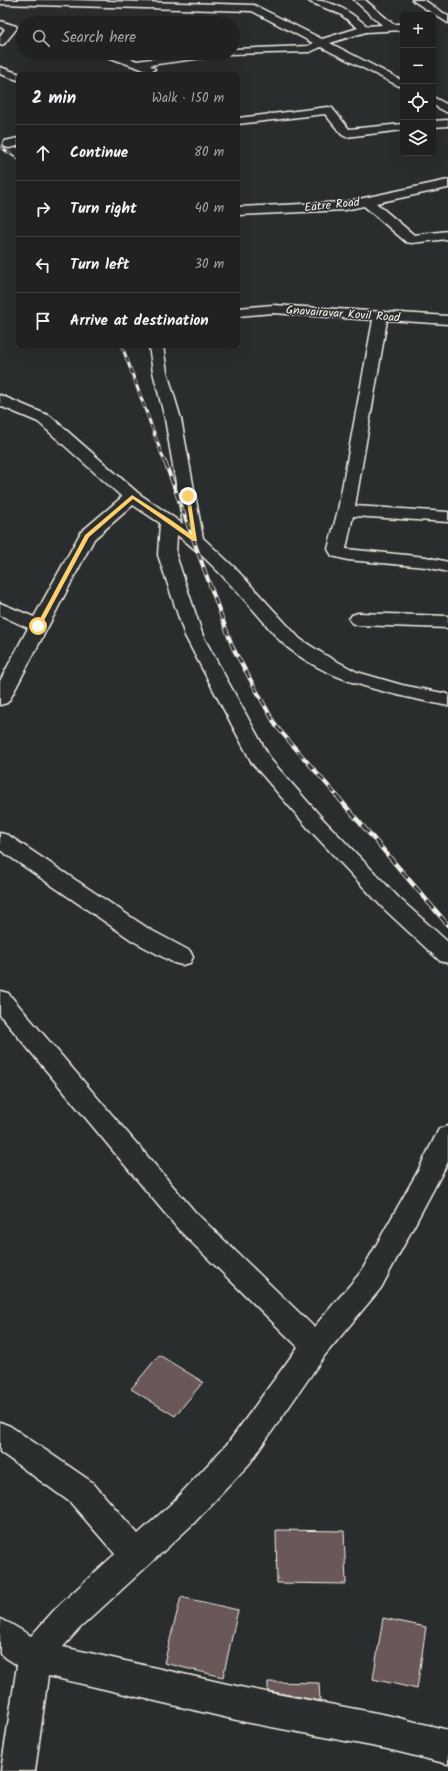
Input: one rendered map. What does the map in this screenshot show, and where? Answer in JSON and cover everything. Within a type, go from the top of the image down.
[{"type":"street","points":[[0,0],[254,8],[401,84]]},
{"type":"street","points":[[313,0],[344,12],[365,29]]},
{"type":"street","points":[[358,0],[391,28]]},
{"type":"street","points":[[417,0],[448,20]]},
{"type":"street","points":[[0,24],[12,28],[0,42]]},
{"type":"street","points":[[436,25],[448,24]]},
{"type":"street","points":[[240,52],[310,49],[321,43],[365,29],[400,28]]},
{"type":"street","points":[[126,60],[157,72]]},
{"type":"street","points":[[137,64],[166,60]]},
{"type":"street","points":[[0,70],[16,76]]},
{"type":"street","points":[[436,102],[448,110]]},
{"type":"street","points":[[240,120],[328,110],[346,133],[400,127]]},
{"type":"street","points":[[436,124],[448,123]]},
{"type":"street","name":"Eatre Road","points":[[240,211],[344,206],[448,184]]},
{"type":"street","points":[[366,201],[411,239],[448,235]]},
{"type":"street","name":"Gnavairavar Kovil Road","points":[[240,312],[273,309],[448,320]]},
{"type":"street","points":[[381,316],[346,510],[337,549],[338,552],[348,555],[426,562],[448,567]]},
{"type":"street","points":[[156,348],[160,372],[173,419],[195,540]]},
{"type":"street","points":[[0,400],[44,420],[132,497],[195,540],[229,572],[293,643],[318,659],[350,676],[398,690],[448,700]]},
{"type":"street","points":[[1,694],[87,536],[132,497]]},
{"type":"street","points":[[346,510],[448,517]]},
{"type":"street","points":[[169,521],[167,555],[194,636],[262,763],[315,823],[391,903],[448,955]]},
{"type":"street","points":[[0,608],[38,626]]},
{"type":"street","points":[[358,619],[448,622]]},
{"type":"street","points":[[0,840],[141,935],[182,957]]},
{"type":"street","points":[[0,999],[187,1221],[315,1346]]},
{"type":"street","points":[[18,1771],[34,1657],[68,1618],[182,1514],[239,1453],[315,1346],[371,1280],[429,1176],[448,1136]]},
{"type":"street","points":[[0,1436],[80,1492],[137,1556]]},
{"type":"street","points":[[0,1635],[34,1657],[245,1705],[388,1732],[448,1747]]},
{"type":"building","points":[[159,1355],[203,1382],[175,1416],[131,1389]]},
{"type":"building","points":[[276,1530],[344,1531],[346,1584],[277,1583]]},
{"type":"building","points":[[181,1597],[238,1610],[223,1677],[164,1663]]},
{"type":"building","points":[[383,1618],[426,1627],[417,1689],[373,1679]]},
{"type":"building","points":[[268,1682],[319,1683],[320,1701],[268,1691]]},
{"type":"railway","points":[[0,147],[16,158]]},
{"type":"railway","points":[[123,348],[165,463]]},
{"type":"railway","points":[[165,462],[233,648],[276,726],[337,796]]},
{"type":"railway","points":[[336,795],[448,925]]},
{"type":"route","points":[[38,626],[87,536],[132,497],[195,540],[188,496]]}]
